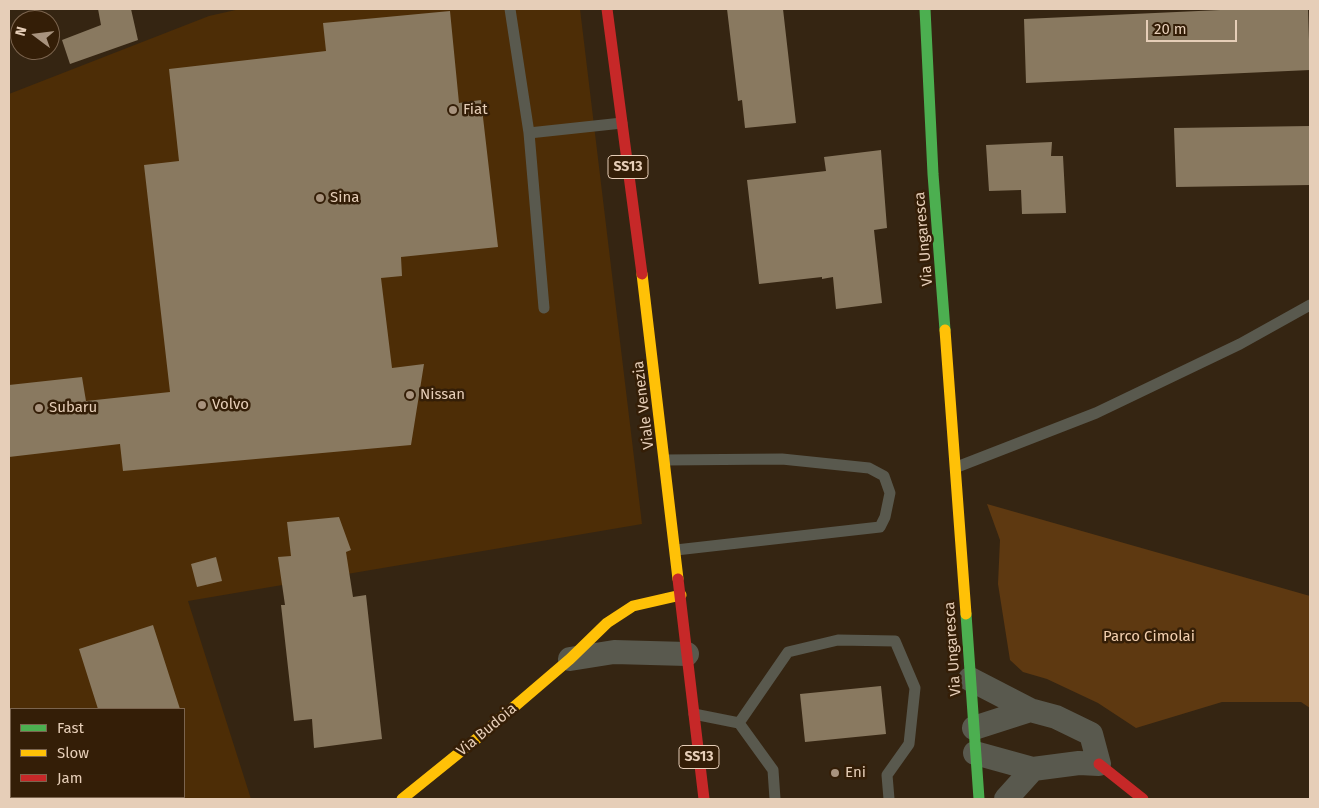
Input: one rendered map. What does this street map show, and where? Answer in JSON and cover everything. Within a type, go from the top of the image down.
[{"type":"street","name":"Viale Venezia","points":[[606,9],[649,326],[704,799]]},
{"type":"street","name":"Via Ungaresca","points":[[924,9],[979,799]]},
{"type":"street","name":"Via Budoia","points":[[402,799],[480,736],[570,659],[607,623],[633,606],[680,595]]},
{"type":"street","points":[[570,659],[614,652],[687,654]]},
{"type":"street","points":[[970,678],[1030,710],[1056,717],[1091,734],[1100,764],[1144,799]]},
{"type":"street","points":[[974,728],[1030,710]]},
{"type":"street","points":[[975,753],[1033,769],[1079,763],[1100,764]]},
{"type":"street","points":[[1006,799],[1033,769]]},
{"type":"lane","points":[[510,9],[529,133],[544,308]]},
{"type":"lane","points":[[529,133],[622,123]]},
{"type":"lane","points":[[957,467],[1096,412],[1240,344],[1310,305]]},
{"type":"lane","points":[[665,460],[782,459],[869,468],[884,476],[890,492],[885,517],[880,527],[676,550]]},
{"type":"lane","points":[[739,723],[788,652],[838,640],[895,641],[915,688],[909,744],[887,775],[889,799]]},
{"type":"lane","points":[[694,714],[739,723],[773,770],[775,799]]},
{"type":"shaded area","name":"Sina","points":[[240,9],[580,9],[642,524],[188,601],[251,799],[9,799],[9,94],[209,16]]},
{"type":"green space","name":"Parco Cimolai","points":[[987,504],[1310,596],[1310,708],[1301,702],[1222,702],[1136,728],[1098,703],[1047,679],[1023,672],[1010,660],[998,584],[1000,540]]},
{"type":"building","points":[[98,9],[131,9],[138,40],[70,64],[62,40],[101,25]]},
{"type":"building","points":[[727,9],[783,9],[796,123],[745,128],[742,100],[738,101]]},
{"type":"building","points":[[1242,9],[1308,9],[1310,70],[1026,83],[1024,19]]},
{"type":"building","name":"Sina","points":[[450,11],[459,103],[481,100],[498,247],[401,257],[402,276],[381,278],[392,368],[424,364],[411,445],[123,471],[120,444],[9,457],[9,385],[82,377],[86,401],[170,392],[144,165],[179,161],[169,69],[326,51],[323,23]]},
{"type":"building","points":[[1310,126],[1310,185],[1176,187],[1174,128]]},
{"type":"building","points":[[1052,142],[1051,156],[1063,156],[1066,213],[1022,214],[1021,190],[989,191],[986,145]]},
{"type":"building","points":[[881,150],[887,228],[874,230],[882,303],[836,309],[833,277],[759,284],[747,180],[826,171],[824,157]]},
{"type":"building","points":[[339,517],[351,550],[346,552],[353,597],[366,595],[382,739],[314,748],[312,719],[294,721],[281,605],[285,605],[278,557],[291,556],[287,522]]},
{"type":"building","points":[[216,557],[222,581],[197,587],[191,564]]},
{"type":"building","points":[[153,625],[180,708],[98,708],[79,649]]},
{"type":"building","points":[[881,686],[886,734],[805,742],[800,694]]},
{"type":"traffic: fast","points":[[925,9],[933,174],[945,330]]},
{"type":"traffic: fast","points":[[966,614],[979,799]]},
{"type":"traffic: slow","points":[[642,274],[678,579]]},
{"type":"traffic: slow","points":[[945,330],[966,614]]},
{"type":"traffic: slow","points":[[402,799],[480,736],[570,659],[607,623],[633,606],[681,595]]},
{"type":"traffic: jam","points":[[607,9],[642,274]]},
{"type":"traffic: jam","points":[[678,579],[704,799]]},
{"type":"traffic: jam","points":[[1099,764],[1143,799]]},
{"type":"place","name":"Fiat","points":[[453,110]]},
{"type":"place","name":"Sina","points":[[320,198]]},
{"type":"place","name":"Nissan","points":[[410,395]]},
{"type":"place","name":"Volvo","points":[[202,405]]},
{"type":"place","name":"Subaru","points":[[39,408]]},
{"type":"place","name":"Eni","points":[[835,773]]}]
